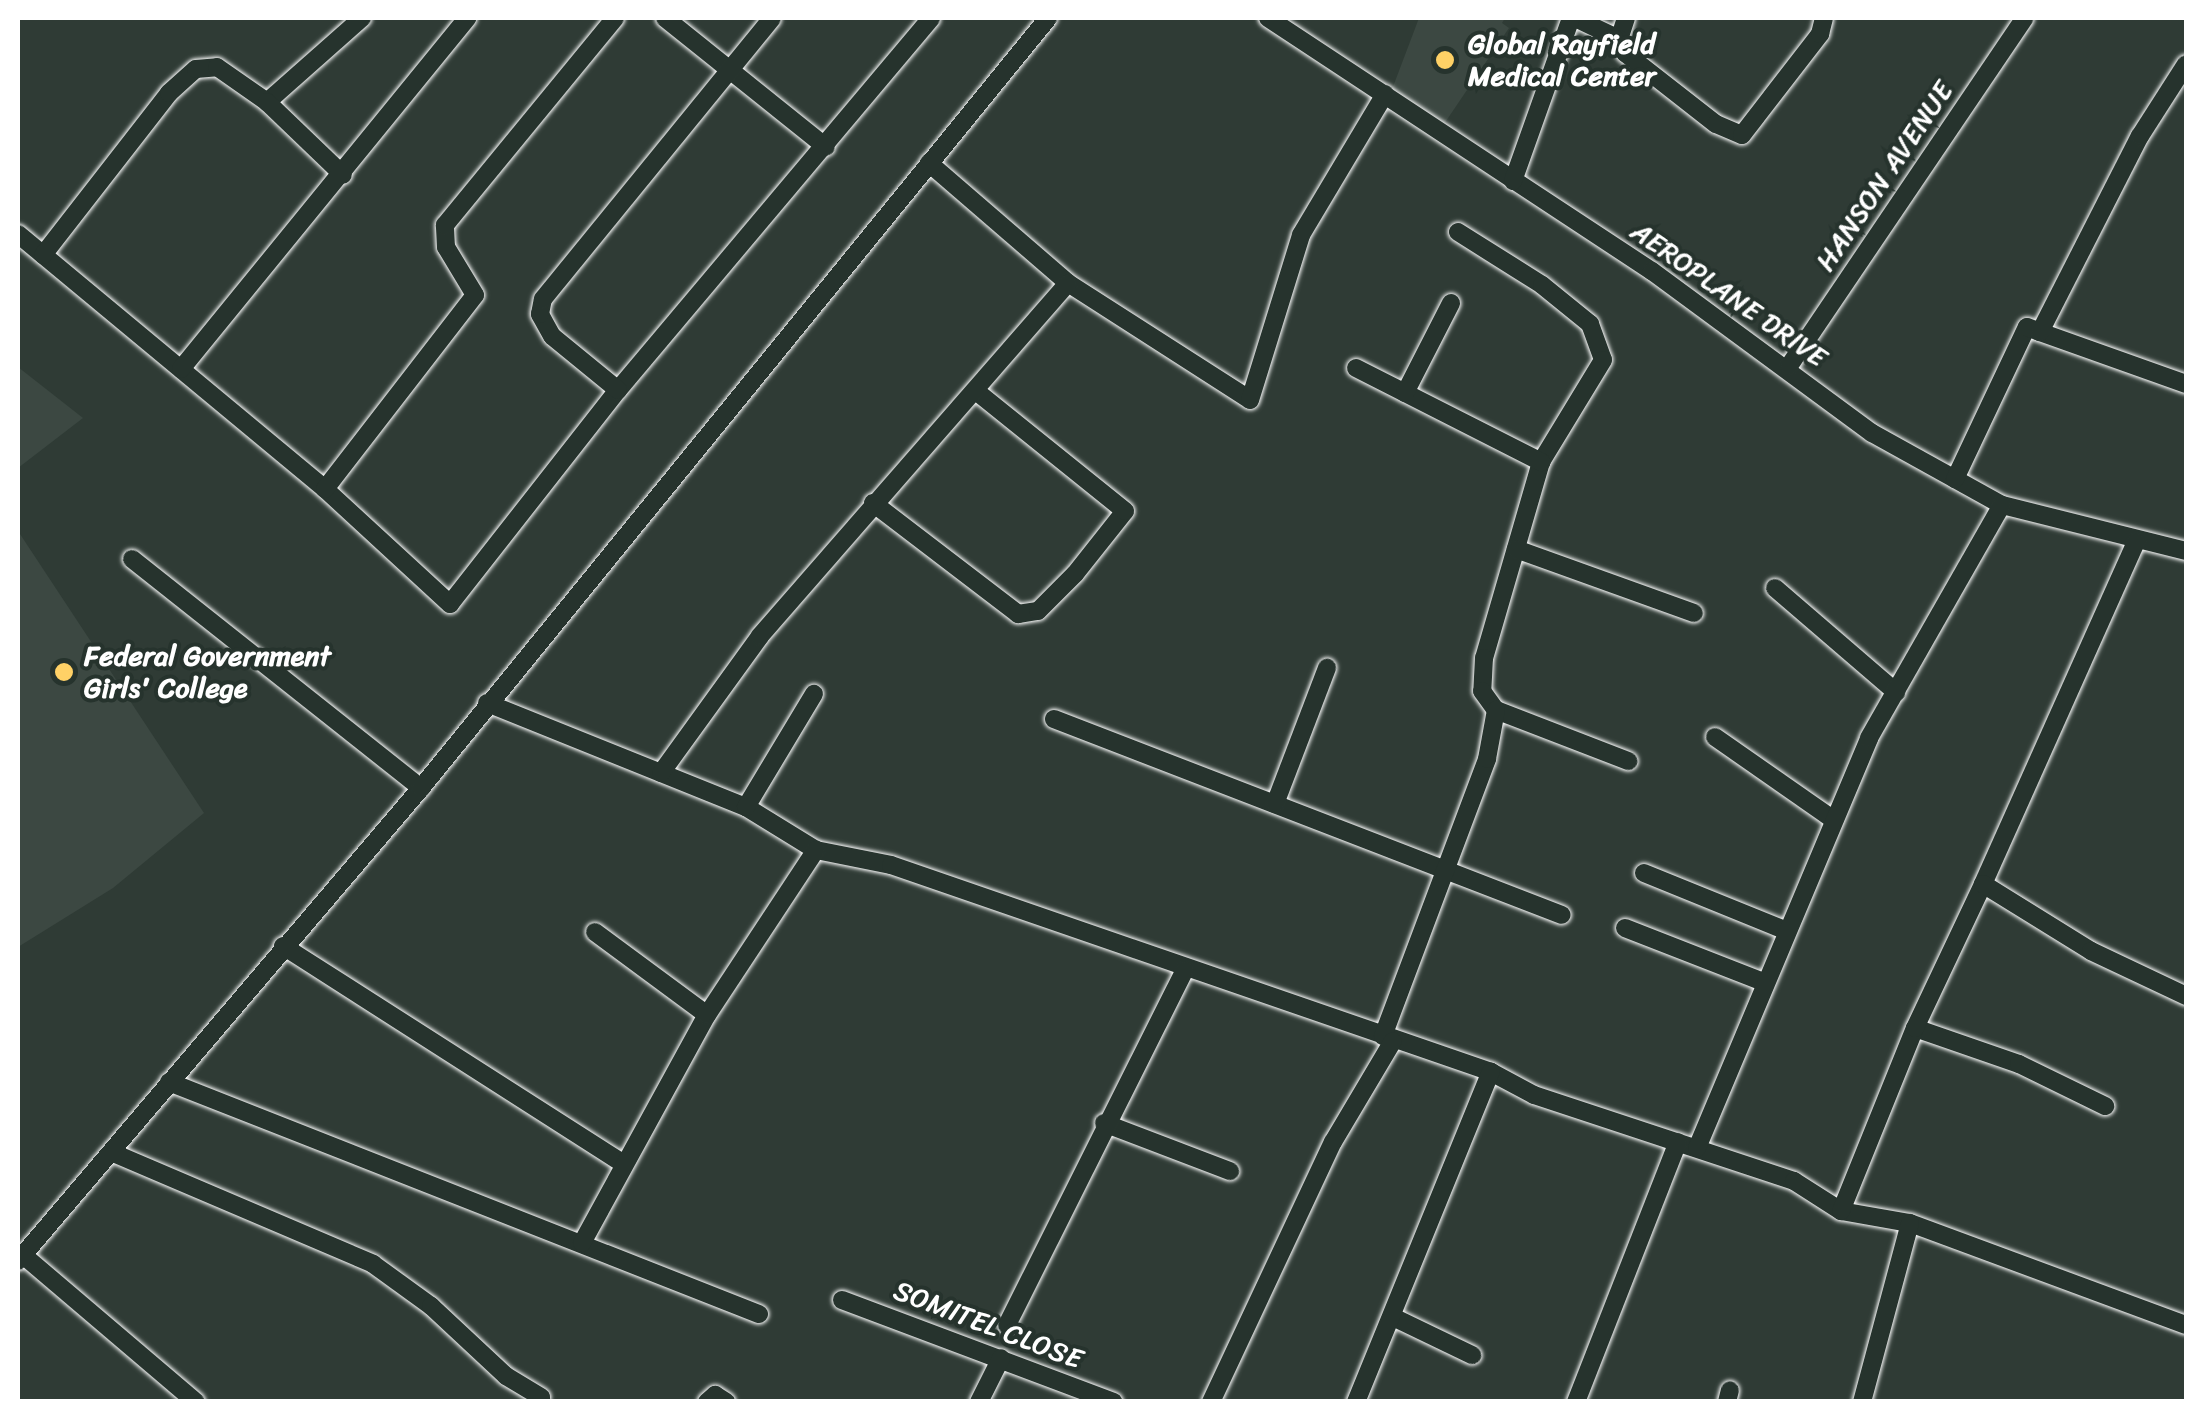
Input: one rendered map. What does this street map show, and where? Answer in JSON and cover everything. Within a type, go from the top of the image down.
[{"type":"street","points":[[267,102],[362,18]]},
{"type":"street","points":[[181,370],[467,18]]},
{"type":"street","points":[[324,489],[474,295],[446,248],[444,225],[615,18]]},
{"type":"street","points":[[665,18],[826,147]]},
{"type":"street","points":[[618,390],[552,336],[540,314],[543,298],[772,18]]},
{"type":"street","points":[[18,234],[324,489],[450,604],[618,390],[826,147],[930,18]]},
{"type":"street","points":[[196,1402],[20,1258],[421,788],[1048,18]]},
{"type":"street","name":"AEROPLANE DRIVE","points":[[1268,18],[1789,366],[1872,433],[2002,505],[2136,542],[2186,551]]},
{"type":"street","points":[[1513,181],[1573,18],[1619,38],[1650,75],[1716,124],[1742,135],[1820,34],[1824,18]]},
{"type":"street","points":[[1619,38],[1626,18]]},
{"type":"street","name":"HANSON AVENUE","points":[[1789,366],[2025,18]]},
{"type":"street","points":[[2040,332],[2140,136],[2186,64]]},
{"type":"street","points":[[42,255],[169,93],[196,69],[217,66],[267,102],[343,174]]},
{"type":"street","points":[[928,163],[1068,283],[1250,400],[1301,235],[1385,94]]},
{"type":"street","points":[[1458,232],[1542,285],[1590,324],[1603,360],[1541,462],[1484,658],[1482,690],[1496,710],[1628,760]]},
{"type":"street","points":[[661,772],[724,679],[1068,283]]},
{"type":"street","points":[[1405,393],[1451,303]]},
{"type":"street","points":[[1954,479],[2027,327],[2185,380]]},
{"type":"street","points":[[1356,368],[1541,462]]},
{"type":"street","points":[[873,503],[1018,614],[1038,611],[1076,574],[1125,511],[976,390]]},
{"type":"street","points":[[1576,1402],[1688,1145],[1766,982],[1834,820],[1896,692],[2002,505]]},
{"type":"street","points":[[1841,1211],[1914,1028],[2136,542]]},
{"type":"street","points":[[1516,549],[1694,613]]},
{"type":"street","points":[[132,560],[421,788]]},
{"type":"street","points":[[1776,588],[1896,692]]},
{"type":"street","points":[[1274,804],[1328,668]]},
{"type":"street","points":[[746,806],[814,694]]},
{"type":"street","points":[[487,703],[746,806],[816,850],[891,865],[1185,970],[1491,1072],[1534,1095],[1794,1181],[1841,1211],[1910,1223],[2186,1325]]},
{"type":"street","points":[[1211,1402],[1332,1142],[1388,1038],[1444,870],[1487,759],[1496,710]]},
{"type":"street","points":[[1054,719],[1562,914]]},
{"type":"street","points":[[1715,737],[1834,820]]},
{"type":"street","points":[[582,1242],[707,1014],[816,850]]},
{"type":"street","points":[[1644,872],[1787,932]]},
{"type":"street","points":[[1983,884],[2092,951],[2186,996]]},
{"type":"street","points":[[1625,928],[1766,982]]},
{"type":"street","points":[[595,932],[707,1014]]},
{"type":"street","points":[[284,946],[624,1164]]},
{"type":"street","points":[[1007,1325],[1104,1123],[1185,970]]},
{"type":"street","points":[[1914,1028],[2019,1064],[2105,1106]]},
{"type":"street","points":[[1356,1402],[1491,1072]]},
{"type":"street","points":[[169,1082],[759,1314]]},
{"type":"street","points":[[1104,1123],[1230,1170]]},
{"type":"street","points":[[111,1152],[373,1264],[506,1376],[541,1397]]},
{"type":"street","points":[[1862,1402],[1910,1223]]},
{"type":"street","name":"SOMITEL CLOSE","points":[[842,1300],[1114,1402]]},
{"type":"street","points":[[1393,1317],[1472,1355]]},
{"type":"street","points":[[979,1402],[1001,1358]]},
{"type":"street","points":[[706,1402],[715,1395],[726,1402]]},
{"type":"shaded area","name":"Global Rayfield Medical Center","points":[[1419,18],[1505,18],[1502,23],[1509,28],[1444,124],[1391,92]]},
{"type":"shaded area","points":[[18,367],[83,418],[18,468]]},
{"type":"shaded area","name":"Federal Government Girls' College","points":[[18,531],[204,813],[113,888],[18,947]]},
{"type":"place","name":"Global Rayfield Medical Center","points":[[1445,60]]},
{"type":"place","name":"Federal Government Girls' College","points":[[64,672]]}]
